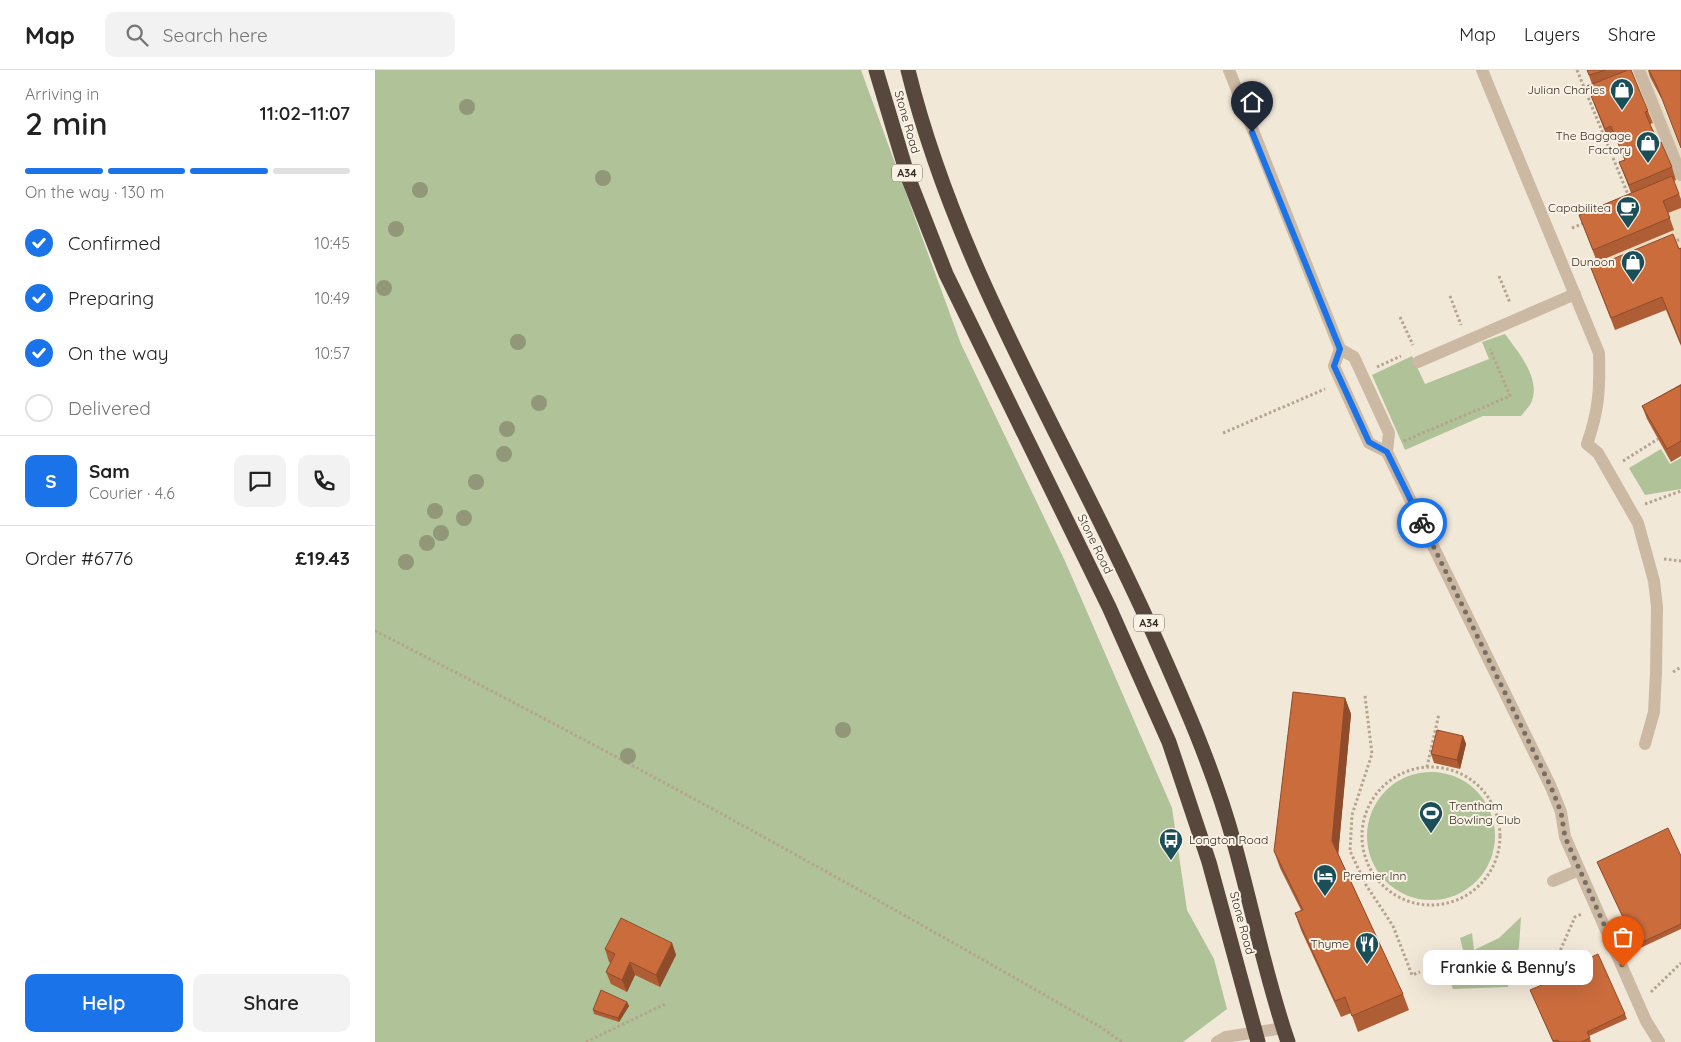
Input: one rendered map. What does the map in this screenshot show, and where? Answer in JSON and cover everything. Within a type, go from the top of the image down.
[{"type":"highway","name":"Stone Road","points":[[876,70],[908,177],[946,274],[1113,616],[1169,742],[1209,862],[1257,1038]]},
{"type":"highway","name":"Stone Road","points":[[908,70],[939,176],[972,258],[1153,631],[1207,761],[1232,836],[1286,1035]]},
{"type":"street","points":[[1229,70],[1340,349],[1354,357],[1362,373],[1389,433],[1387,452],[1551,787],[1561,812],[1565,837],[1646,1021],[1659,1042]]},
{"type":"street","points":[[1482,70],[1599,353],[1600,384],[1597,414],[1587,444],[1598,453],[1638,523],[1654,581],[1657,607],[1656,683],[1654,712],[1645,744]]},
{"type":"street","points":[[1639,70],[1681,175]]},
{"type":"street","points":[[1417,356],[1483,334],[1575,294]]},
{"type":"street","points":[[1340,349],[1334,366],[1341,382],[1369,442],[1387,452]]},
{"type":"street","points":[[1553,881],[1579,870]]},
{"type":"street","points":[[1217,1042],[1226,1037],[1257,1038],[1286,1035]]},
{"type":"path","points":[[1577,70],[1631,203]]},
{"type":"path","points":[[1573,228],[1589,221]]},
{"type":"path","points":[[1663,246],[1681,239]]},
{"type":"path","points":[[1499,276],[1513,308]]},
{"type":"path","points":[[1450,296],[1463,330]]},
{"type":"path","points":[[1400,317],[1417,356]]},
{"type":"path","points":[[1399,444],[1510,396],[1483,334]]},
{"type":"path","points":[[1362,373],[1407,354]]},
{"type":"path","points":[[1223,433],[1341,382]]},
{"type":"path","points":[[1620,463],[1659,439]]},
{"type":"path","points":[[1642,505],[1681,491]]},
{"type":"path","points":[[1659,559],[1681,561]]},
{"type":"path","points":[[375,630],[514,701],[891,906],[1102,1028],[1122,1042]]},
{"type":"path","points":[[1365,696],[1373,754],[1351,815],[1350,851],[1366,885],[1393,926],[1412,975],[1420,972]]},
{"type":"path","points":[[1427,767],[1439,714]]},
{"type":"path","points":[[1427,767],[1459,773],[1479,786],[1489,798],[1496,814],[1500,838],[1495,861],[1478,886],[1457,899],[1433,904],[1407,900],[1382,884],[1368,862],[1362,838],[1367,810],[1379,790],[1401,774],[1427,767]]},
{"type":"path","points":[[1440,966],[1451,964],[1486,968],[1505,963],[1533,968],[1556,960],[1575,917],[1581,914]]},
{"type":"path","points":[[1647,996],[1681,963]]},
{"type":"path","points":[[586,1042],[665,1004]]},
{"type":"green space","points":[[375,70],[861,70],[961,344],[1065,561],[1172,808],[1187,910],[1214,959],[1227,1009],[1183,1042],[375,1042]]},
{"type":"green space","points":[[1505,334],[1527,366],[1533,385],[1534,394],[1531,403],[1521,416],[1483,416],[1405,450],[1372,375],[1412,356],[1425,384],[1489,359],[1482,342]]},
{"type":"green space","points":[[1661,449],[1670,464],[1681,458],[1681,489],[1645,495],[1629,468]]},
{"type":"green space","name":"Trentham Bowling Club","points":[[1431,772],[1456,776],[1477,790],[1491,811],[1495,836],[1491,861],[1477,882],[1456,896],[1431,900],[1406,896],[1385,882],[1371,861],[1367,836],[1371,811],[1385,790],[1406,776]]},
{"type":"green space","points":[[1521,917],[1519,947],[1508,987],[1453,989],[1443,964],[1464,954],[1460,938],[1472,933],[1474,950],[1499,938]]},
{"type":"shaded area","points":[[1626,70],[1654,70],[1650,77],[1681,150],[1681,200],[1674,181],[1676,180],[1663,156],[1650,125],[1652,124],[1630,83]]},
{"type":"shaded area","points":[[1681,208],[1681,256],[1617,271],[1595,280],[1590,267],[1667,213]]},
{"type":"building","points":[[1587,70],[1606,70],[1589,75]]},
{"type":"building","points":[[1631,70],[1648,111],[1645,112],[1652,129],[1659,143],[1661,142],[1672,167],[1629,185],[1619,162],[1625,160],[1611,126],[1605,129],[1587,86]]},
{"type":"building","points":[[1649,70],[1681,70],[1681,148],[1657,86]]},
{"type":"building","points":[[1672,176],[1679,194],[1663,201],[1670,218],[1593,250],[1579,215]]},
{"type":"building","points":[[1673,234],[1679,249],[1681,248],[1681,344],[1662,297],[1611,318],[1591,268]]},
{"type":"building","points":[[1681,385],[1681,441],[1667,449],[1642,406]]},
{"type":"building","name":"Premier Inn","points":[[1293,692],[1345,698],[1332,841],[1403,994],[1352,1016],[1345,997],[1335,1001],[1295,913],[1303,910],[1274,851]]},
{"type":"building","points":[[1437,730],[1463,736],[1457,760],[1431,754]]},
{"type":"building","points":[[1668,828],[1681,856],[1681,924],[1636,945],[1597,862]]},
{"type":"building","points":[[621,918],[672,943],[656,975],[630,962],[622,980],[606,972],[615,954],[605,949]]},
{"type":"building","points":[[1598,954],[1625,1014],[1587,1032],[1590,1038],[1581,1042],[1553,1041],[1530,990],[1558,978],[1556,973]]},
{"type":"building","points":[[601,990],[627,1002],[618,1018],[593,1010]]},
{"type":"way so far","points":[[1422,523],[1551,787],[1561,812],[1565,837],[1623,967]]},
{"type":"place","name":"Julian Charles","points":[[1622,111]]},
{"type":"place","name":"The Baggage Factory","points":[[1648,164]]},
{"type":"place","name":"Capabilitea","points":[[1628,229]]},
{"type":"place","name":"Dunoon","points":[[1633,283]]},
{"type":"place","name":"Trentham Bowling Club","points":[[1431,834]]},
{"type":"place","name":"Longton Road","points":[[1171,861]]},
{"type":"place","name":"Premier Inn","points":[[1325,897]]},
{"type":"place","name":"Thyme","points":[[1367,965]]},
{"type":"place","name":"Frankie & Benny's","points":[[1623,967]]},
{"type":"route","points":[[1252,132],[1340,349],[1334,366],[1369,442],[1387,452],[1422,523]]}]
